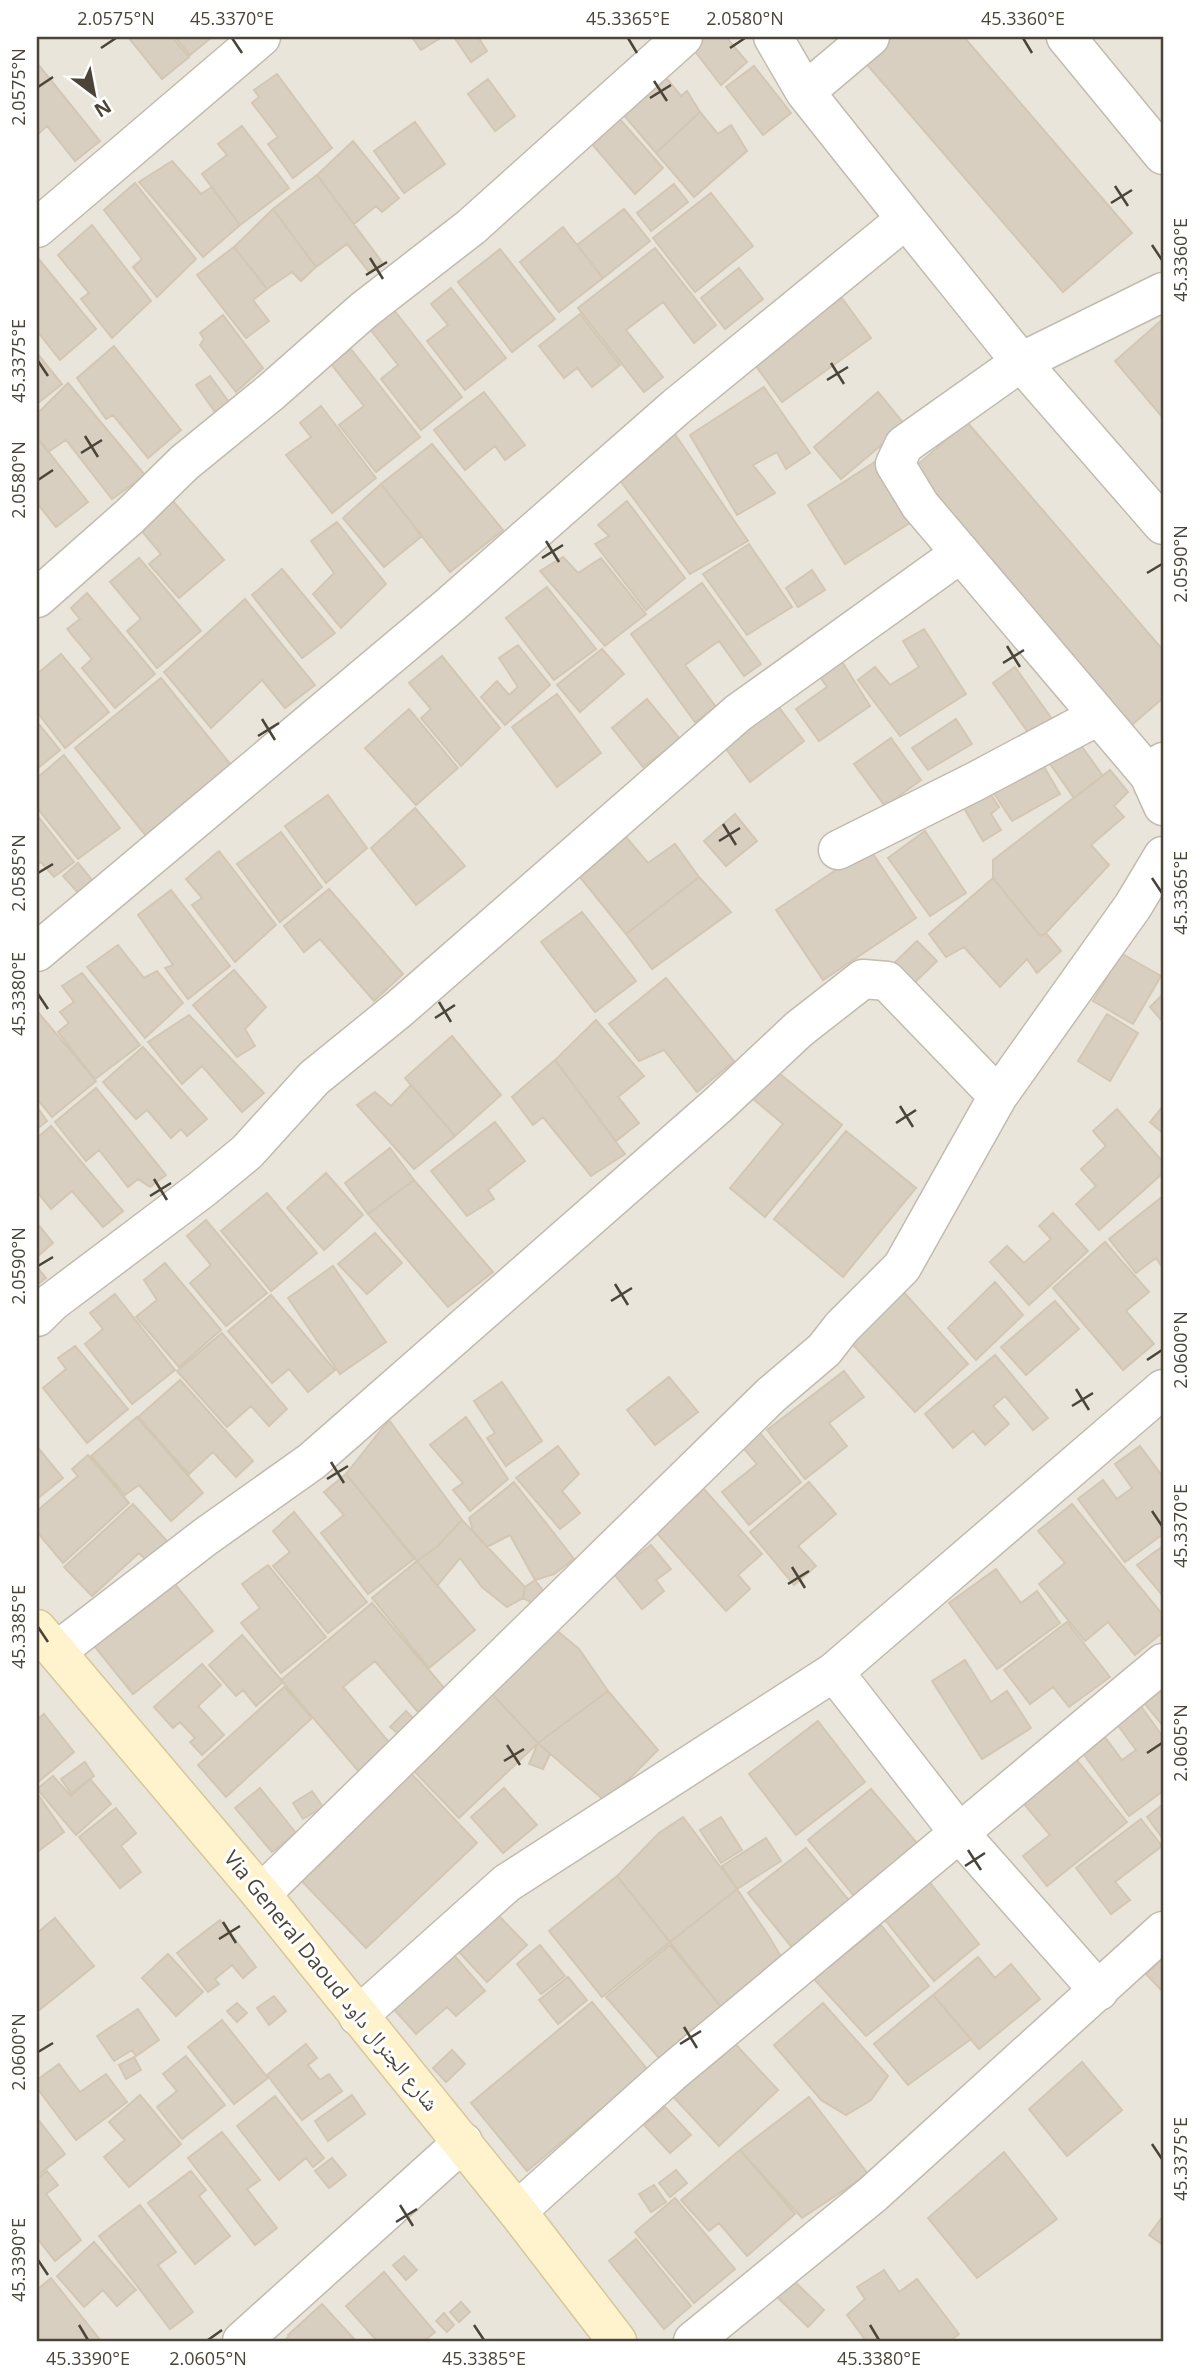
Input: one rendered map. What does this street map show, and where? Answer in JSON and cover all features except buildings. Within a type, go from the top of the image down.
[{"type":"main road","name":"Via General Daoud شارع الجنرال داود","points":[[47,1640],[261,1894],[463,2142],[617,2341]]},
{"type":"street","points":[[37,228],[261,37]]},
{"type":"street","points":[[37,598],[130,516],[184,463],[271,392],[364,310],[471,227],[683,37]]},
{"type":"street","points":[[773,37],[805,92],[906,219],[1021,362],[1163,525]]},
{"type":"street","points":[[805,92],[870,37]]},
{"type":"street","points":[[1066,37],[1163,155]]},
{"type":"street","points":[[37,952],[448,607],[676,407],[906,219]]},
{"type":"street","points":[[1158,781],[1098,716],[920,505],[895,464],[904,445],[1021,362],[1163,292]]},
{"type":"street","points":[[37,1317],[52,1302],[247,1152],[314,1078],[399,1009],[738,713],[961,553]]},
{"type":"street","points":[[838,850],[1098,716]]},
{"type":"street","points":[[261,1894],[771,1395],[824,1350],[842,1327],[902,1267],[998,1096],[1133,906],[1163,856]]},
{"type":"street","points":[[47,1640],[205,1537],[312,1461],[719,1104],[799,1029],[863,979],[887,981],[998,1096]]},
{"type":"street","points":[[359,2016],[507,1883],[834,1672],[1163,1389]]},
{"type":"street","points":[[517,2211],[670,2074],[1163,1663]]},
{"type":"street","points":[[834,1672],[960,1834],[1099,1991]]},
{"type":"street","points":[[693,2341],[873,2194],[1163,1931]]},
{"type":"street","points":[[242,2341],[463,2142]]},
{"type":"shaded area","points":[[37,37],[1163,37],[1163,2341],[37,2341]]}]
